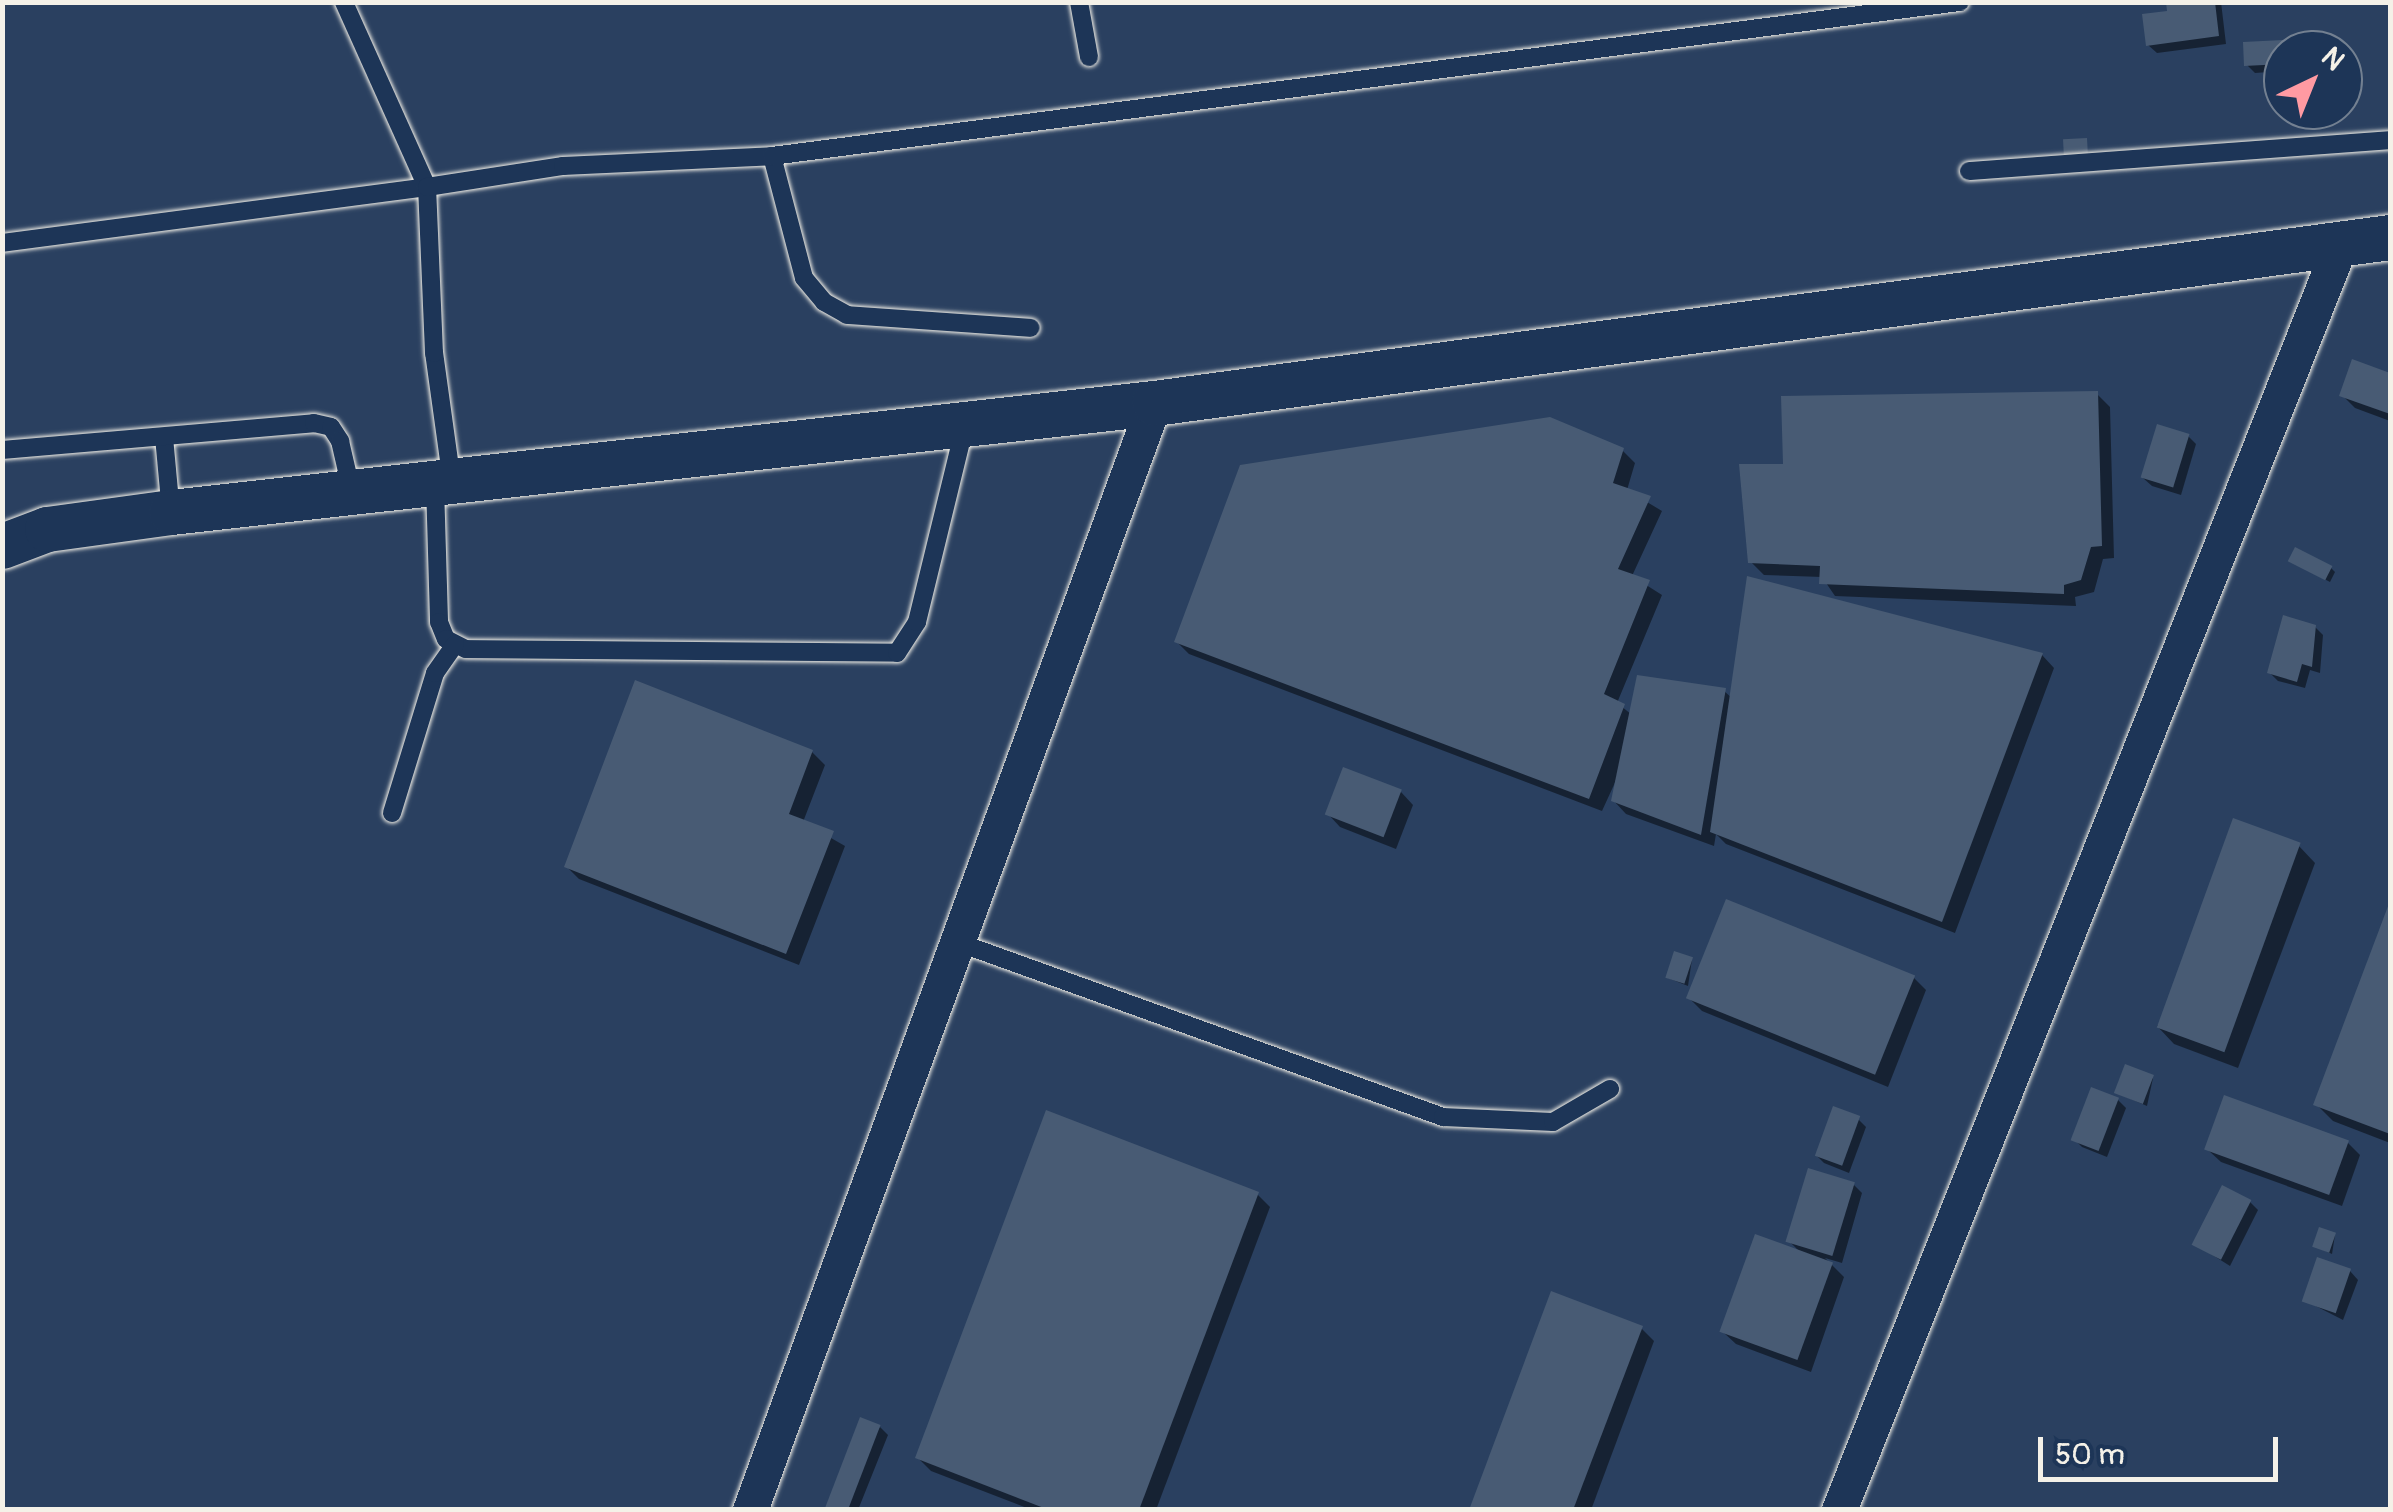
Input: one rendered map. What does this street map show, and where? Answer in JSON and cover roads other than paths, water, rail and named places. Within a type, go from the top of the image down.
[{"type":"street","points":[[2,546],[47,529],[171,512],[1154,404],[2390,236]]},
{"type":"street","points":[[1838,1510],[2341,242]]},
{"type":"street","points":[[750,1510],[1154,404]]},
{"type":"lane","points":[[344,2],[428,187],[443,484],[439,622],[455,644],[466,649],[897,653],[918,622],[965,425]]},
{"type":"lane","points":[[1079,2],[1089,58]]},
{"type":"lane","points":[[2,243],[562,166],[772,156],[1960,2]]},
{"type":"lane","points":[[1969,172],[2390,140]]},
{"type":"lane","points":[[772,156],[804,278],[824,302],[847,315],[1031,328]]},
{"type":"lane","points":[[2,450],[314,423],[331,427],[352,493]]},
{"type":"lane","points":[[164,437],[171,512]]},
{"type":"lane","points":[[392,813],[436,673],[455,644]]},
{"type":"lane","points":[[957,942],[1443,1117],[1553,1122],[1610,1090]]}]
